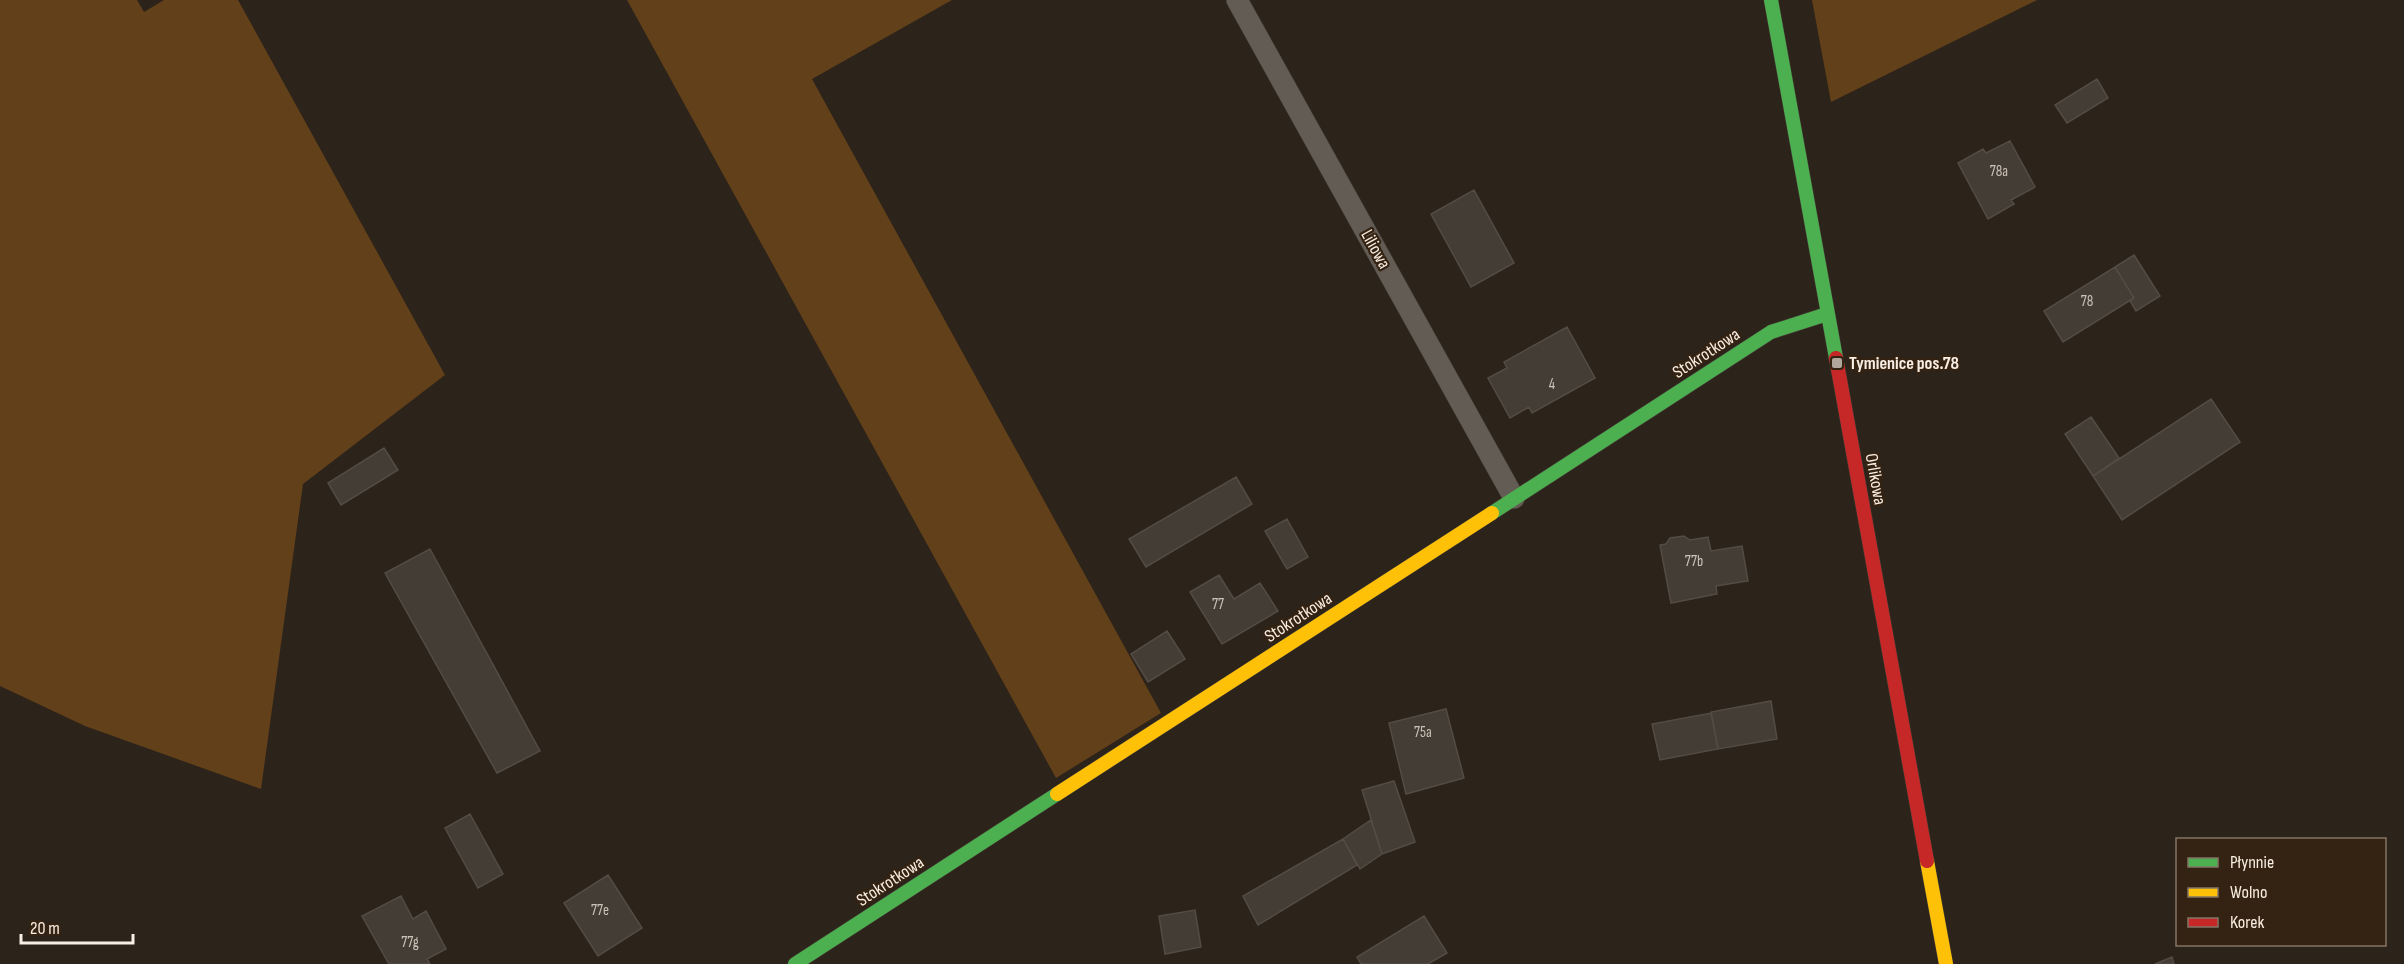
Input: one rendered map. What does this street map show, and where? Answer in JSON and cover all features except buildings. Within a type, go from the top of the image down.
[{"type":"street","name":"Orlikowa","points":[[1771,0],[1946,964]]},
{"type":"street","name":"Stokrotkowa","points":[[795,964],[1771,332],[1827,314]]},
{"type":"lane","name":"Liliowa","points":[[1237,0],[1514,498]]},
{"type":"shaded area","points":[[0,0],[137,0],[144,12],[164,0],[238,0],[445,375],[303,484],[261,789],[85,726],[0,686]]},
{"type":"shaded area","points":[[627,0],[952,0],[812,79],[1161,713],[1056,778]]},
{"type":"shaded area","points":[[1812,0],[2037,0],[1831,102]]},
{"type":"traffic: fast","points":[[1771,0],[1836,358]]},
{"type":"traffic: fast","points":[[1492,513],[1771,332],[1827,314]]},
{"type":"traffic: fast","points":[[795,964],[1057,794]]},
{"type":"traffic: slow","points":[[1057,794],[1492,513]]},
{"type":"traffic: slow","points":[[1927,861],[1946,964]]},
{"type":"traffic: jam","points":[[1836,358],[1927,861]]},
{"type":"place","name":"Tymienice pos.78","points":[[1837,363]]}]
